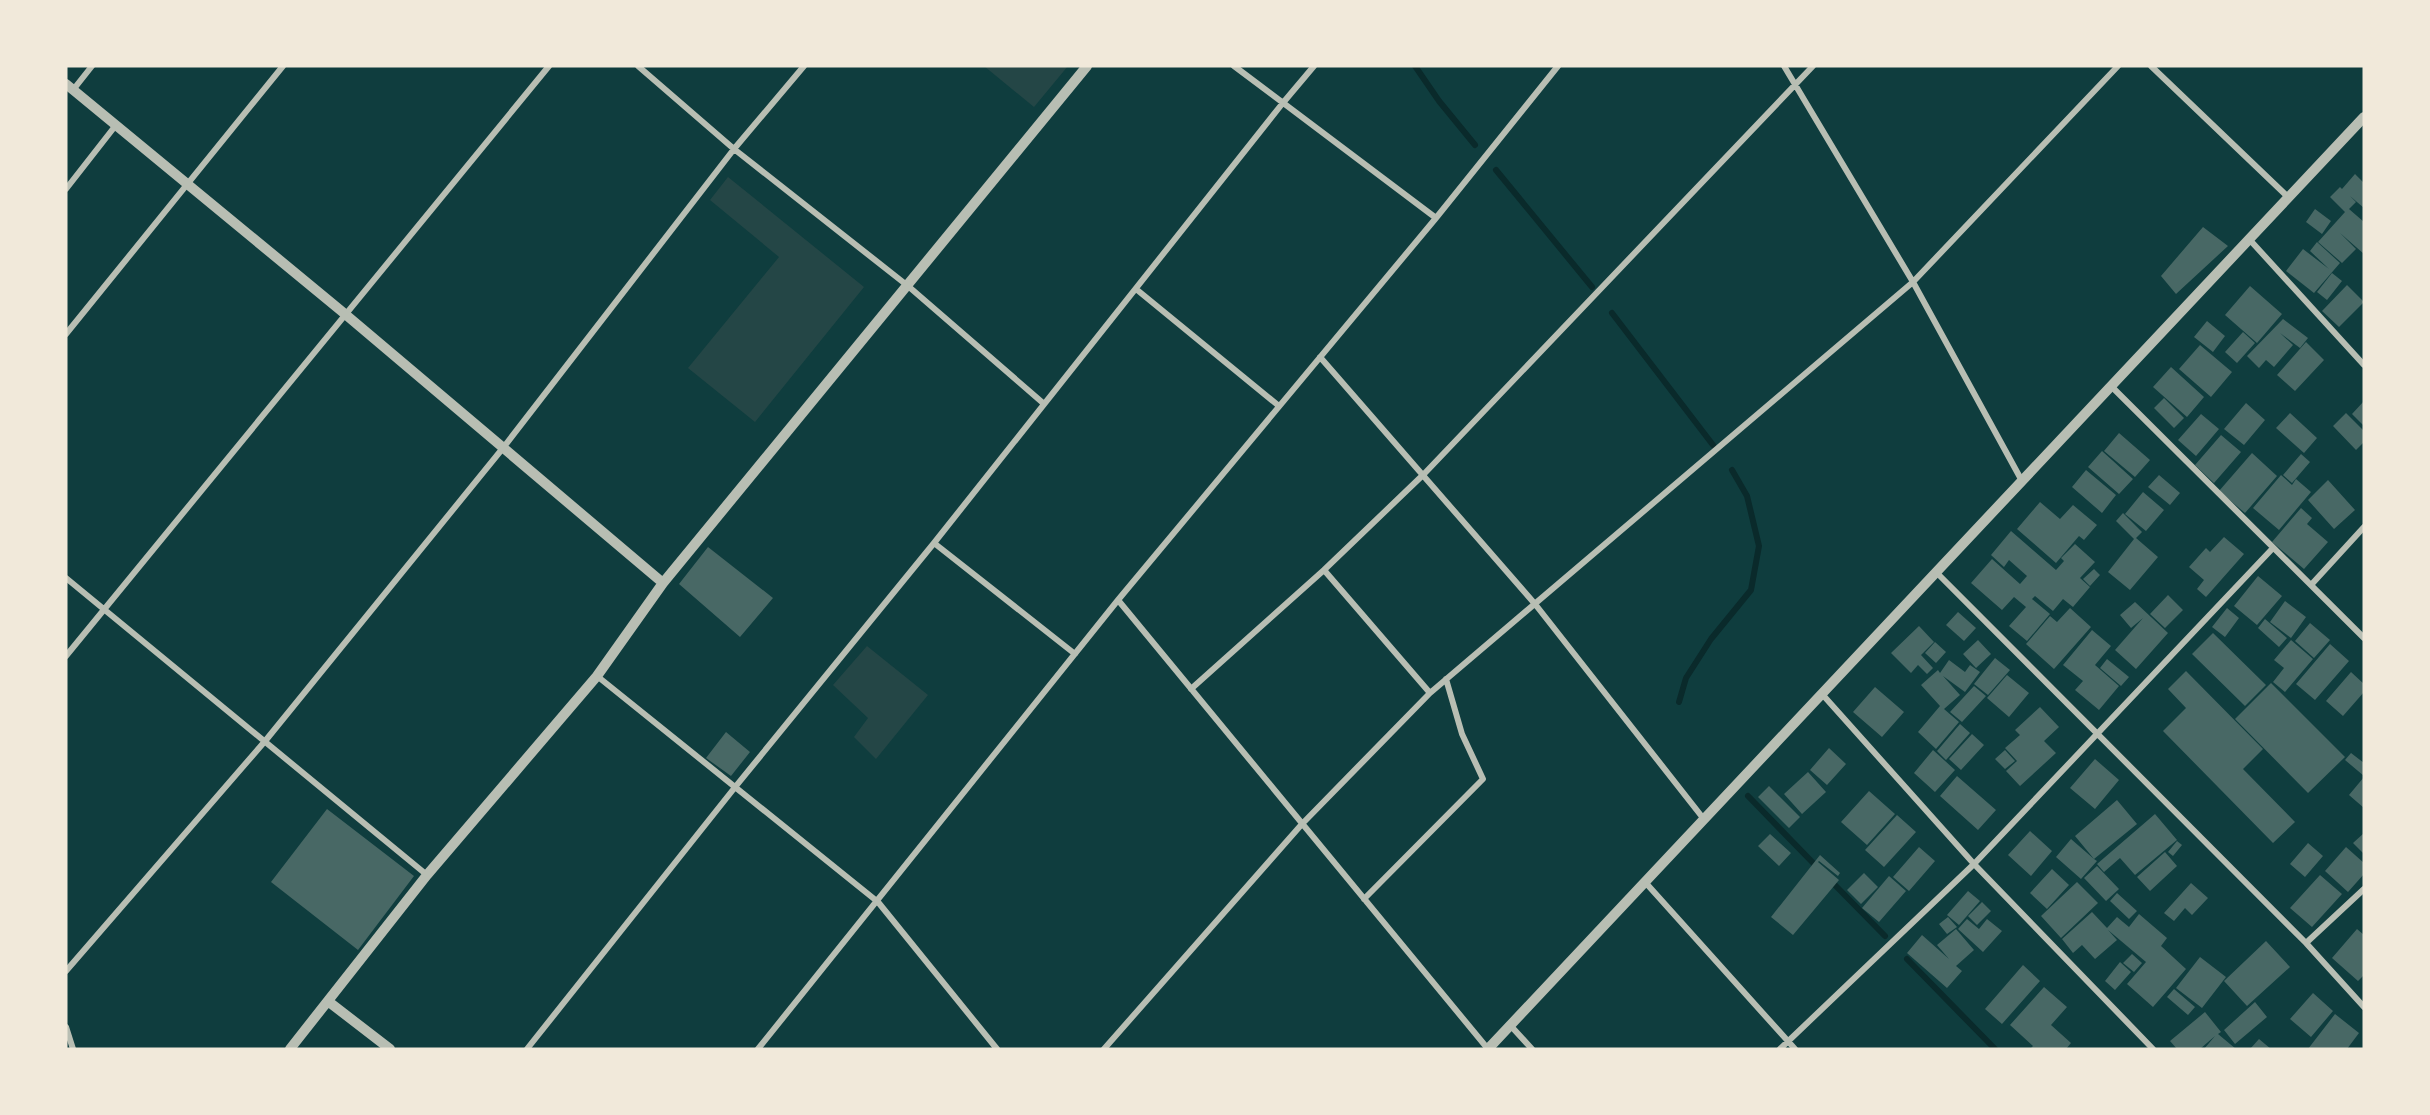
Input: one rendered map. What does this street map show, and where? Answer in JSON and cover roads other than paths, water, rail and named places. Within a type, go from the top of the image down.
[{"type":"street","points":[[92,66],[69,87],[345,314],[663,583]]},
{"type":"street","points":[[66,334],[283,66]]},
{"type":"street","points":[[66,656],[549,66]]},
{"type":"street","points":[[638,66],[734,149],[908,286],[1043,403]]},
{"type":"street","points":[[66,971],[266,740],[502,448],[734,149],[804,66]]},
{"type":"street","points":[[290,1049],[427,875],[597,676],[663,583],[1087,66]]},
{"type":"street","points":[[1234,66],[1436,218]]},
{"type":"street","points":[[527,1049],[1314,66]]},
{"type":"street","points":[[758,1049],[1118,600],[1436,218],[1558,66]]},
{"type":"street","points":[[1784,66],[1913,282],[2022,481]]},
{"type":"street","points":[[1191,689],[1324,570],[1424,474],[1813,66]]},
{"type":"street","points":[[1104,1049],[1302,824],[1430,693],[1913,282],[2118,66]]},
{"type":"street","points":[[2151,66],[2288,197]]},
{"type":"street","points":[[1118,600],[1488,1049],[2364,117]]},
{"type":"street","points":[[66,189],[116,125]]},
{"type":"street","points":[[2249,239],[2364,365]]},
{"type":"street","points":[[1136,289],[1279,406]]},
{"type":"street","points":[[1320,357],[1535,604],[1703,818]]},
{"type":"street","points":[[2111,386],[2364,638]]},
{"type":"street","points":[[2311,585],[2364,526]]},
{"type":"street","points":[[934,543],[1075,654]]},
{"type":"street","points":[[1780,1049],[1974,864],[2273,548]]},
{"type":"street","points":[[1324,570],[1430,693]]},
{"type":"street","points":[[1936,572],[2306,943],[2364,1007]]},
{"type":"street","points":[[66,578],[266,740],[427,875]]},
{"type":"street","points":[[597,676],[878,902],[997,1049]]},
{"type":"street","points":[[1364,899],[1483,779],[1462,734],[1446,679]]},
{"type":"street","points":[[1822,694],[1974,864],[2153,1049]]},
{"type":"street","points":[[1644,881],[1795,1049]]},
{"type":"street","points":[[2306,943],[2364,889]]},
{"type":"street","points":[[329,1002],[390,1049]]},
{"type":"street","points":[[1510,1025],[1532,1049]]},
{"type":"street","points":[[66,1027],[73,1049]]},
{"type":"waterway","points":[[1415,66],[1439,101],[1475,145]]},
{"type":"waterway","points":[[1496,170],[1592,287]]},
{"type":"waterway","points":[[1612,313],[1713,445]]},
{"type":"waterway","points":[[1679,702],[1686,678],[1711,639],[1751,590],[1759,546],[1747,496],[1732,470]]},
{"type":"waterway","points":[[1748,796],[1819,869]]},
{"type":"waterway","points":[[1830,880],[1885,936]]},
{"type":"waterway","points":[[1907,959],[1995,1049]]}]
